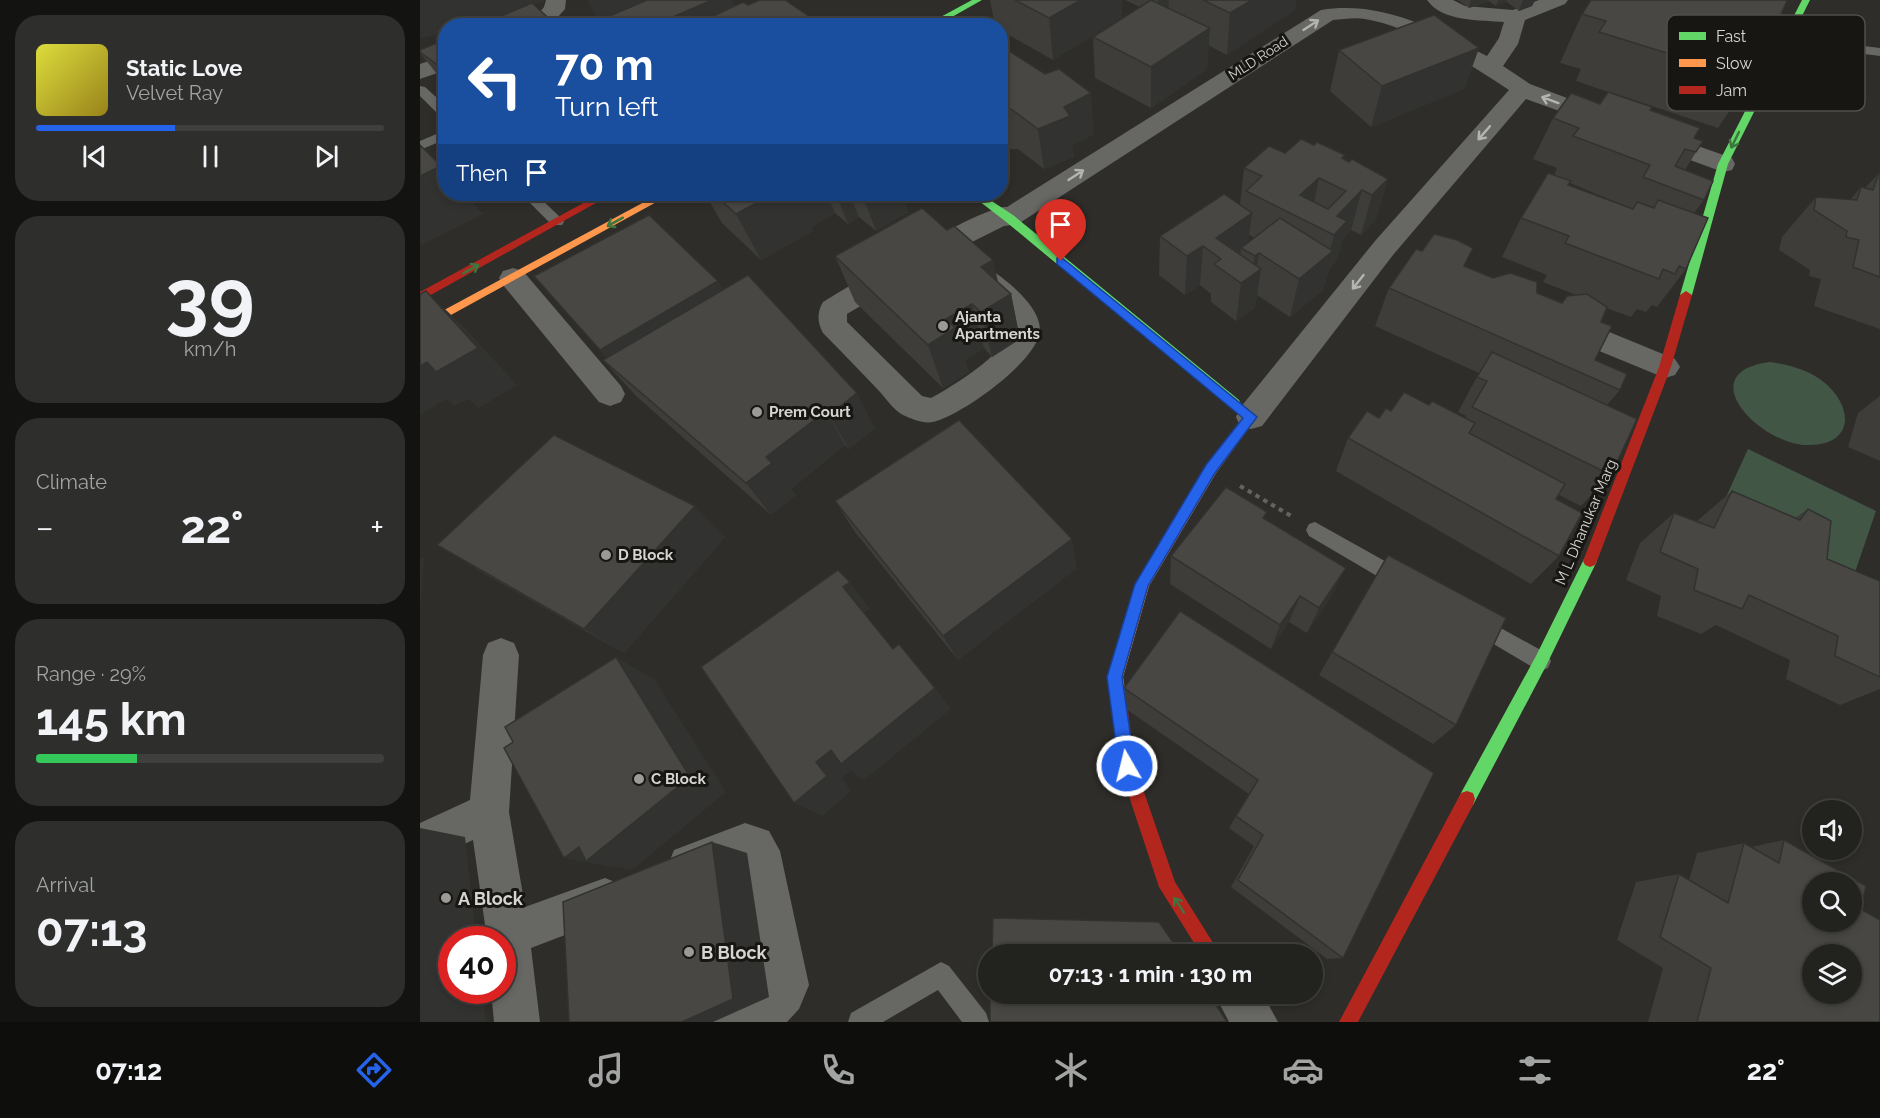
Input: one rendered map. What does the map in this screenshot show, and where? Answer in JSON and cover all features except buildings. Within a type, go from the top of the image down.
[{"type":"street","points":[[546,18],[554,9],[556,0]]},
{"type":"street","points":[[943,18],[978,0]]},
{"type":"street","points":[[1437,0],[1460,12],[1515,17],[1558,0]]},
{"type":"street","name":"MLD Road","points":[[945,244],[1017,308],[1023,318],[1026,332],[1023,340],[992,373],[939,408],[922,411],[911,405],[833,325],[831,317],[833,309],[945,244],[997,218],[1328,14],[1363,12],[1403,21],[1490,67],[1522,89],[1723,164]]},
{"type":"street","points":[[1490,67],[1508,44],[1514,31],[1515,17]]},
{"type":"street","points":[[420,81],[438,68]]},
{"type":"street","points":[[1205,944],[1168,887],[1127,766],[1115,677],[1142,584],[1211,469],[1251,417],[1395,253],[1522,89]]},
{"type":"street","name":"M L Dhanukar Marg","points":[[1348,1022],[1541,661],[1592,560],[1665,367],[1723,164],[1749,111]]},
{"type":"street","points":[[420,297],[594,201]]},
{"type":"street","points":[[420,328],[653,201]]},
{"type":"street","points":[[981,201],[997,218],[1251,417]]},
{"type":"street","points":[[513,278],[610,394]]},
{"type":"street","points":[[1536,312],[1665,367]]},
{"type":"street","points":[[501,655],[489,812],[507,926]]},
{"type":"street","points":[[420,844],[489,812]]},
{"type":"street","points":[[516,932],[745,843],[755,844],[759,851],[787,985],[784,997],[776,1005],[736,1022]]},
{"type":"street","points":[[516,1004],[518,1022]]},
{"type":"street","points":[[1243,1004],[1255,1022]]},
{"type":"lane","points":[[1865,50],[1880,52]]},
{"type":"lane","points":[[420,81],[438,104]]},
{"type":"lane","points":[[420,146],[438,138]]},
{"type":"lane","points":[[535,201],[557,222]]},
{"type":"lane","points":[[1315,530],[1418,590]]},
{"type":"lane","points":[[1459,613],[1541,661]]},
{"type":"lane","points":[[860,1022],[941,974],[977,1022]]},
{"type":"path","points":[[1211,469],[1315,530]]},
{"type":"green space","points":[[1770,362],[1806,371],[1819,378],[1835,393],[1845,414],[1841,433],[1822,444],[1807,445],[1788,442],[1753,421],[1740,407],[1734,392],[1735,379],[1747,368]]},
{"type":"green space","points":[[1748,449],[1876,511],[1853,578],[1720,510]]},
{"type":"traffic: fast","points":[[943,18],[978,0]]},
{"type":"traffic: fast","points":[[1798,15],[1806,0]]},
{"type":"traffic: fast","points":[[1686,295],[1723,164],[1750,111]]},
{"type":"traffic: fast","points":[[985,201],[1009,218],[1235,404]]},
{"type":"traffic: fast","points":[[1467,799],[1541,661],[1590,561]]},
{"type":"traffic: slow","points":[[420,328],[653,201]]},
{"type":"traffic: slow","points":[[1119,703],[1115,677],[1142,584],[1211,469],[1251,417],[1235,404]]},
{"type":"traffic: jam","points":[[420,297],[594,201]]},
{"type":"traffic: jam","points":[[1590,561],[1665,367],[1686,295]]},
{"type":"traffic: jam","points":[[1119,703],[1127,766],[1168,887],[1205,944]]},
{"type":"traffic: jam","points":[[1348,1022],[1467,799]]},
{"type":"place","name":"Ajanta Apartments","points":[[943,326]]},
{"type":"place","name":"Prem Court","points":[[757,412]]},
{"type":"place","name":"D Block","points":[[606,555]]},
{"type":"place","name":"C Block","points":[[639,779]]},
{"type":"place","name":"A Block","points":[[446,898]]},
{"type":"place","name":"B Block","points":[[689,952]]},
{"type":"route","points":[[1061,261],[1251,417],[1211,469],[1142,584],[1115,677],[1127,766]]}]
